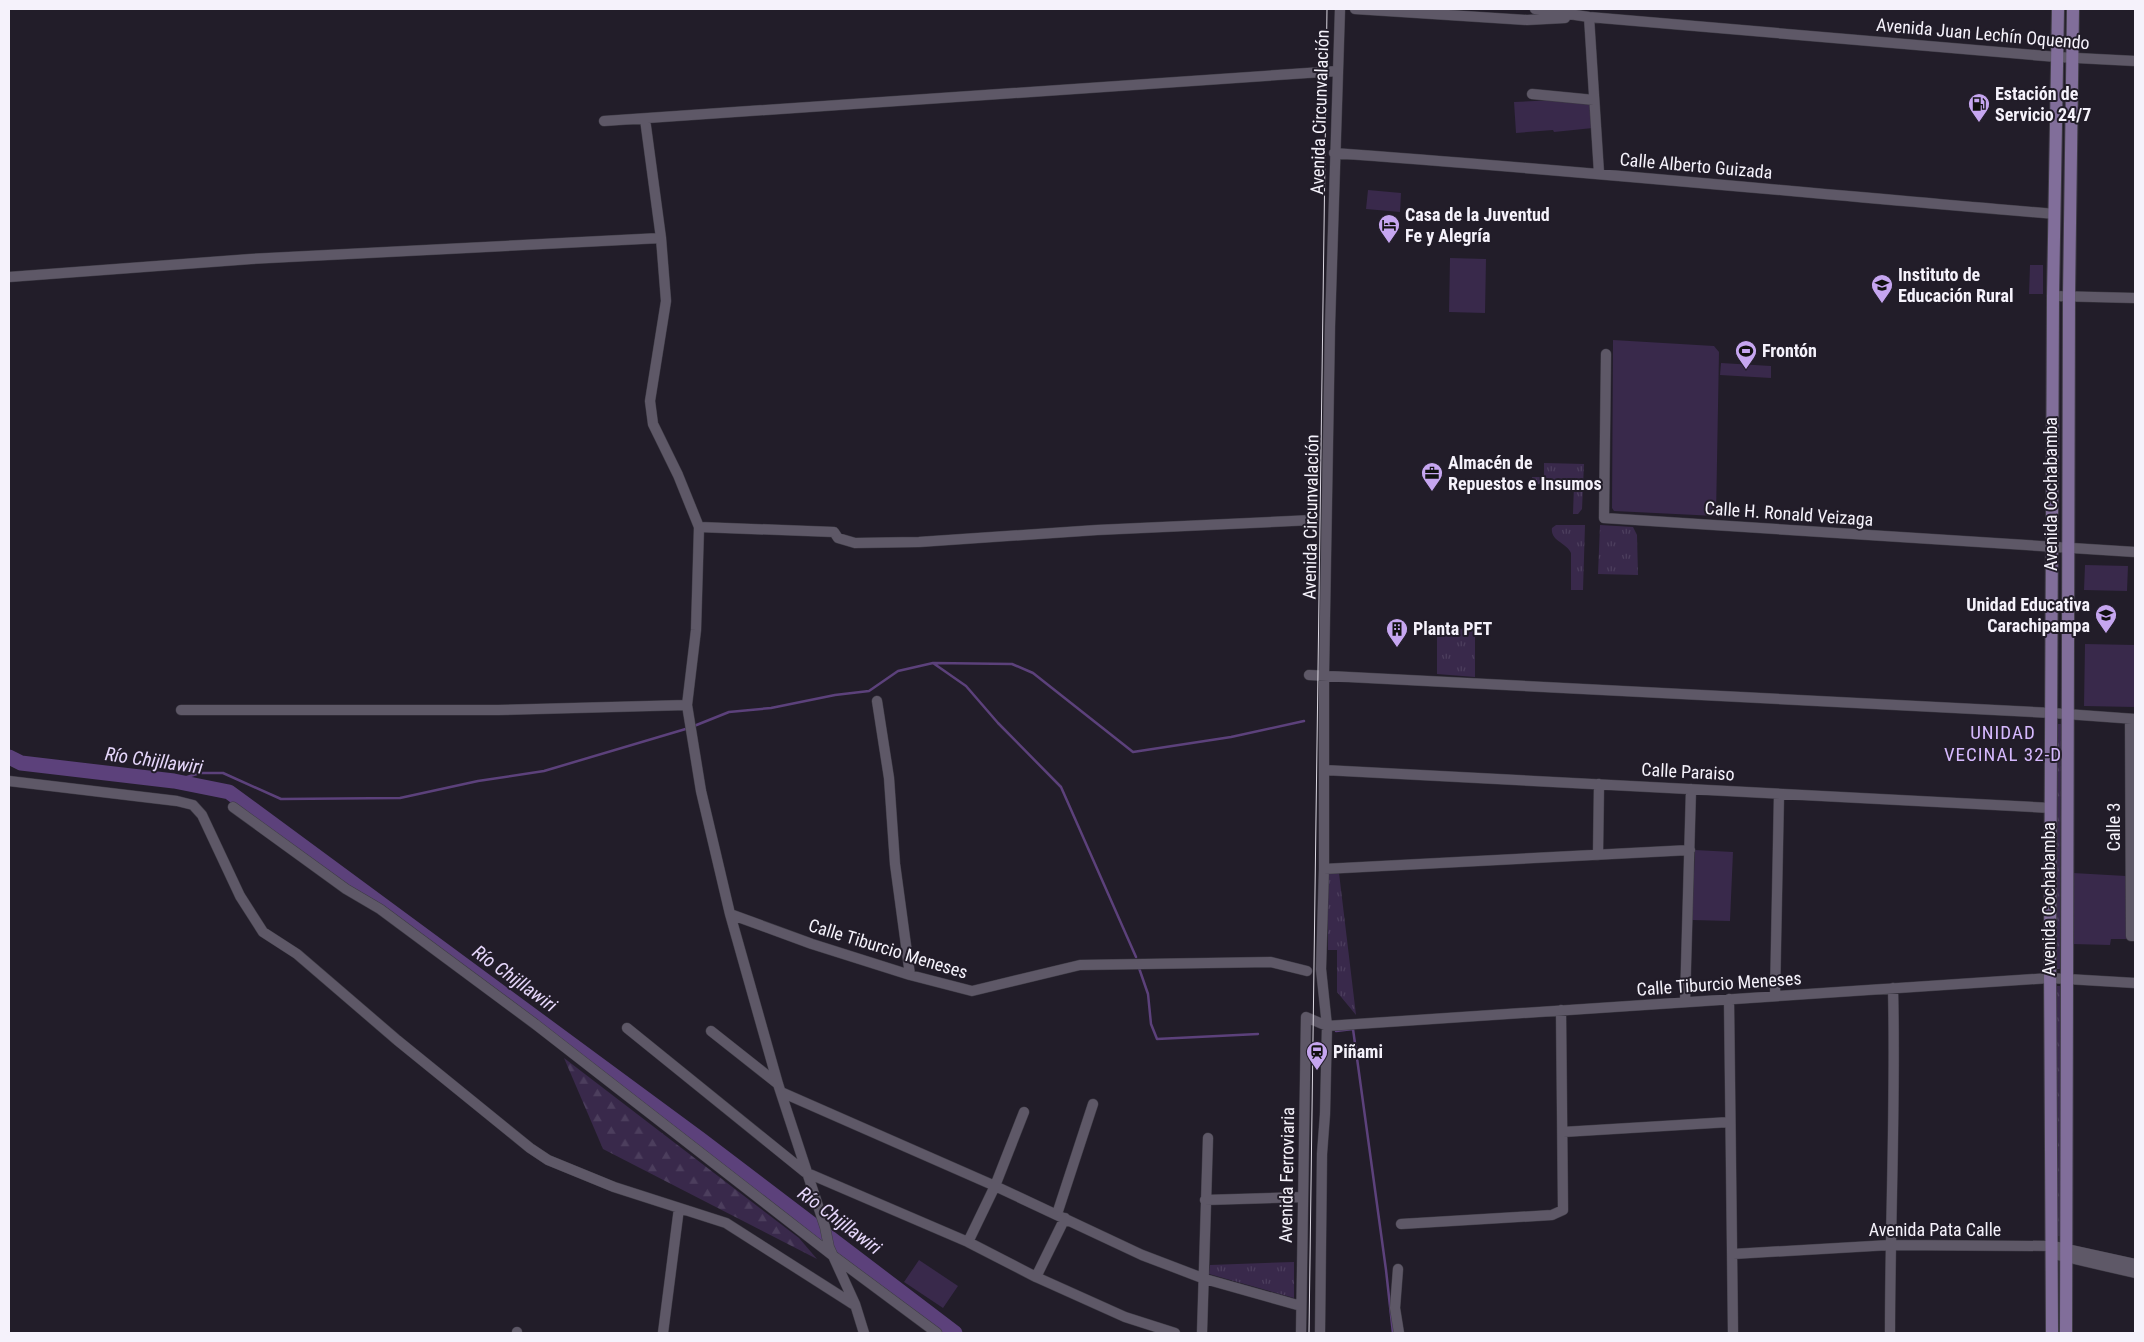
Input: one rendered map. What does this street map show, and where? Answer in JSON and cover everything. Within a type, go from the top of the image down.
[{"type":"main road","name":"Avenida Cochabamba","points":[[2052,1333],[2050,978],[2053,296],[2058,9]]},
{"type":"main road","name":"Avenida Cochabamba","points":[[2066,1333],[2069,296],[2073,9]]},
{"type":"street","name":"Avenida Circunvalación","points":[[1327,1026],[1321,969],[1324,869],[1324,674],[1334,153],[1340,9]]},
{"type":"street","name":"Avenida Juan Lechín Oquendo","points":[[1355,9],[1527,20],[1589,17]]},
{"type":"street","name":"Avenida Juan Lechín Oquendo","points":[[1535,9],[1589,17],[2057,57],[2135,61]]},
{"type":"street","points":[[1589,17],[1599,173]]},
{"type":"street","points":[[604,121],[1337,71]]},
{"type":"street","points":[[1532,94],[1594,100]]},
{"type":"street","points":[[645,119],[661,238],[666,302],[650,401],[653,424],[699,526],[696,630],[687,704],[701,791],[730,914],[779,1088],[805,1172],[825,1227],[830,1251],[855,1304],[864,1333]]},
{"type":"street","name":"Calle Alberto Guizada","points":[[1334,153],[1599,173],[1854,198],[2055,214]]},
{"type":"street","points":[[9,277],[251,259],[661,238]]},
{"type":"street","points":[[2053,296],[2135,298]]},
{"type":"street","name":"Calle H. Ronald Veizaga","points":[[1606,354],[1604,518],[2135,552]]},
{"type":"street","points":[[699,526],[834,532],[838,538],[855,543],[919,542],[1097,530],[1313,520]]},
{"type":"street","points":[[1309,675],[1324,674],[2133,719]]},
{"type":"street","points":[[877,700],[889,778],[895,864],[910,975]]},
{"type":"street","points":[[181,710],[498,710],[687,704]]},
{"type":"street","name":"Calle 3","points":[[2133,719],[2133,936]]},
{"type":"street","name":"Calle Paraiso","points":[[1324,770],[2051,808]]},
{"type":"street","points":[[9,781],[116,793],[193,805],[202,816],[240,896],[263,932],[297,954],[398,1040],[548,1160],[614,1186],[726,1223],[855,1304]]},
{"type":"street","points":[[1598,855],[1599,784]]},
{"type":"street","points":[[1684,1002],[1691,788]]},
{"type":"street","points":[[1775,996],[1779,794]]},
{"type":"street","points":[[233,807],[346,889],[380,910],[535,1024],[937,1333]]},
{"type":"street","points":[[1324,869],[1690,850]]},
{"type":"street","name":"Calle Tiburcio Meneses","points":[[730,914],[812,944],[910,975],[972,991],[1080,965],[1271,962],[1307,971]]},
{"type":"street","name":"Calle Tiburcio Meneses","points":[[1306,1017],[1327,1026],[2050,978],[2135,983]]},
{"type":"street","points":[[1890,1333],[1890,1245],[1895,1065],[1894,988]]},
{"type":"street","points":[[1729,999],[1733,1254],[1732,1333]]},
{"type":"street","points":[[1401,1224],[1552,1215],[1564,1210],[1561,1010]]},
{"type":"street","name":"Avenida Ferroviaria","points":[[1301,1333],[1306,1017]]},
{"type":"street","name":"Avenida Ferroviaria","points":[[1320,1333],[1322,1154],[1327,1026]]},
{"type":"street","points":[[627,1028],[805,1172],[968,1242],[1036,1277],[1125,1317],[1175,1333]]},
{"type":"street","points":[[711,1031],[779,1088],[996,1186],[1142,1255],[1205,1280],[1301,1306]]},
{"type":"street","points":[[1036,1277],[1061,1216],[1093,1104]]},
{"type":"street","points":[[968,1242],[996,1186],[1024,1112]]},
{"type":"street","points":[[1563,1132],[1730,1122]]},
{"type":"street","points":[[1202,1333],[1208,1138]]},
{"type":"street","points":[[1206,1200],[1302,1197]]},
{"type":"street","points":[[663,1333],[679,1208]]},
{"type":"street","name":"Avenida Pata Calle","points":[[1733,1254],[1890,1245],[2052,1250],[2135,1264]]},
{"type":"street","name":"Avenida Pata Calle","points":[[2066,1253],[2135,1273]]},
{"type":"street","points":[[1398,1269],[1395,1308],[1399,1333]]},
{"type":"green space","points":[[1555,100],[1586,102],[1591,106],[1593,128],[1516,133],[1514,102]]},
{"type":"green space","points":[[1368,190],[1401,193],[1400,212],[1366,209]]},
{"type":"green space","points":[[1450,258],[1486,259],[1485,313],[1449,312]]},
{"type":"green space","points":[[2030,265],[2043,265],[2043,294],[2029,294]]},
{"type":"green space","points":[[1613,340],[1714,346],[1719,352],[1716,516],[1614,511],[1612,508]]},
{"type":"green space","name":"Frontón","points":[[1721,363],[1771,366],[1771,378],[1720,375]]},
{"type":"green space","points":[[1544,463],[1584,464],[1582,509],[1578,514],[1573,514],[1574,485],[1533,484],[1532,477],[1544,477]]},
{"type":"green space","points":[[1556,525],[1585,525],[1583,590],[1571,590],[1571,553],[1554,536],[1552,528]]},
{"type":"green space","points":[[1600,525],[1633,527],[1637,535],[1638,575],[1598,574]]},
{"type":"green space","points":[[2085,565],[2128,566],[2127,591],[2084,590]]},
{"type":"green space","points":[[1475,628],[1475,677],[1437,674],[1437,632],[1456,633],[1456,629]]},
{"type":"green space","points":[[2085,644],[2135,645],[2135,707],[2084,706]]},
{"type":"green space","points":[[2056,724],[2061,724],[2060,969],[2055,969]]},
{"type":"green space","points":[[1695,850],[1733,852],[1730,921],[1692,920]]},
{"type":"green space","points":[[1339,873],[1356,1015],[1337,992],[1337,950],[1328,950],[1328,874]]},
{"type":"green space","points":[[2073,873],[2126,876],[2127,939],[2111,939],[2110,945],[2072,944]]},
{"type":"green space","points":[[2056,986],[2061,986],[2062,1236],[2057,1236]]},
{"type":"green space","points":[[564,1058],[799,1238],[817,1259],[603,1149]]},
{"type":"green space","points":[[919,1260],[958,1286],[943,1308],[904,1282]]},
{"type":"green space","points":[[1294,1262],[1294,1298],[1209,1274],[1210,1265]]},
{"type":"waterway","points":[[933,663],[1012,664],[1033,673],[1133,752],[1231,737],[1304,721]]},
{"type":"waterway","points":[[694,726],[729,712],[771,708],[835,695],[869,691],[898,671],[933,663],[966,686],[998,723],[1061,787],[1136,957]]},
{"type":"waterway","points":[[174,781],[200,773],[223,773],[281,799],[400,798],[478,781],[544,771],[689,728]]},
{"type":"waterway","name":"Río Chijllawiri","points":[[9,757],[21,763],[174,781],[229,792],[700,1139],[955,1333]]},
{"type":"waterway","points":[[1139,968],[1148,994],[1151,1024],[1157,1039],[1258,1034]]},
{"type":"waterway","points":[[1336,1031],[1353,1029],[1393,1333]]},
{"type":"tram line","points":[[1309,1333],[1327,9]]},
{"type":"place","name":"Estación de Servicio 24/7","points":[[1979,123]]},
{"type":"place","name":"Casa de la Juventud Fe y Alegría","points":[[1389,244]]},
{"type":"place","name":"Instituto de Educación Rural","points":[[1882,304]]},
{"type":"place","name":"Frontón","points":[[1746,370]]},
{"type":"place","name":"Almacén de Repuestos e Insumos","points":[[1432,492]]},
{"type":"place","name":"Unidad Educativa Carachipampa","points":[[2106,634]]},
{"type":"place","name":"Planta PET","points":[[1397,648]]},
{"type":"place","name":"Piñami","points":[[1317,1071]]},
{"type":"district","name":"UNIDAD VECINAL 32-D","points":[[2003,743]]}]
